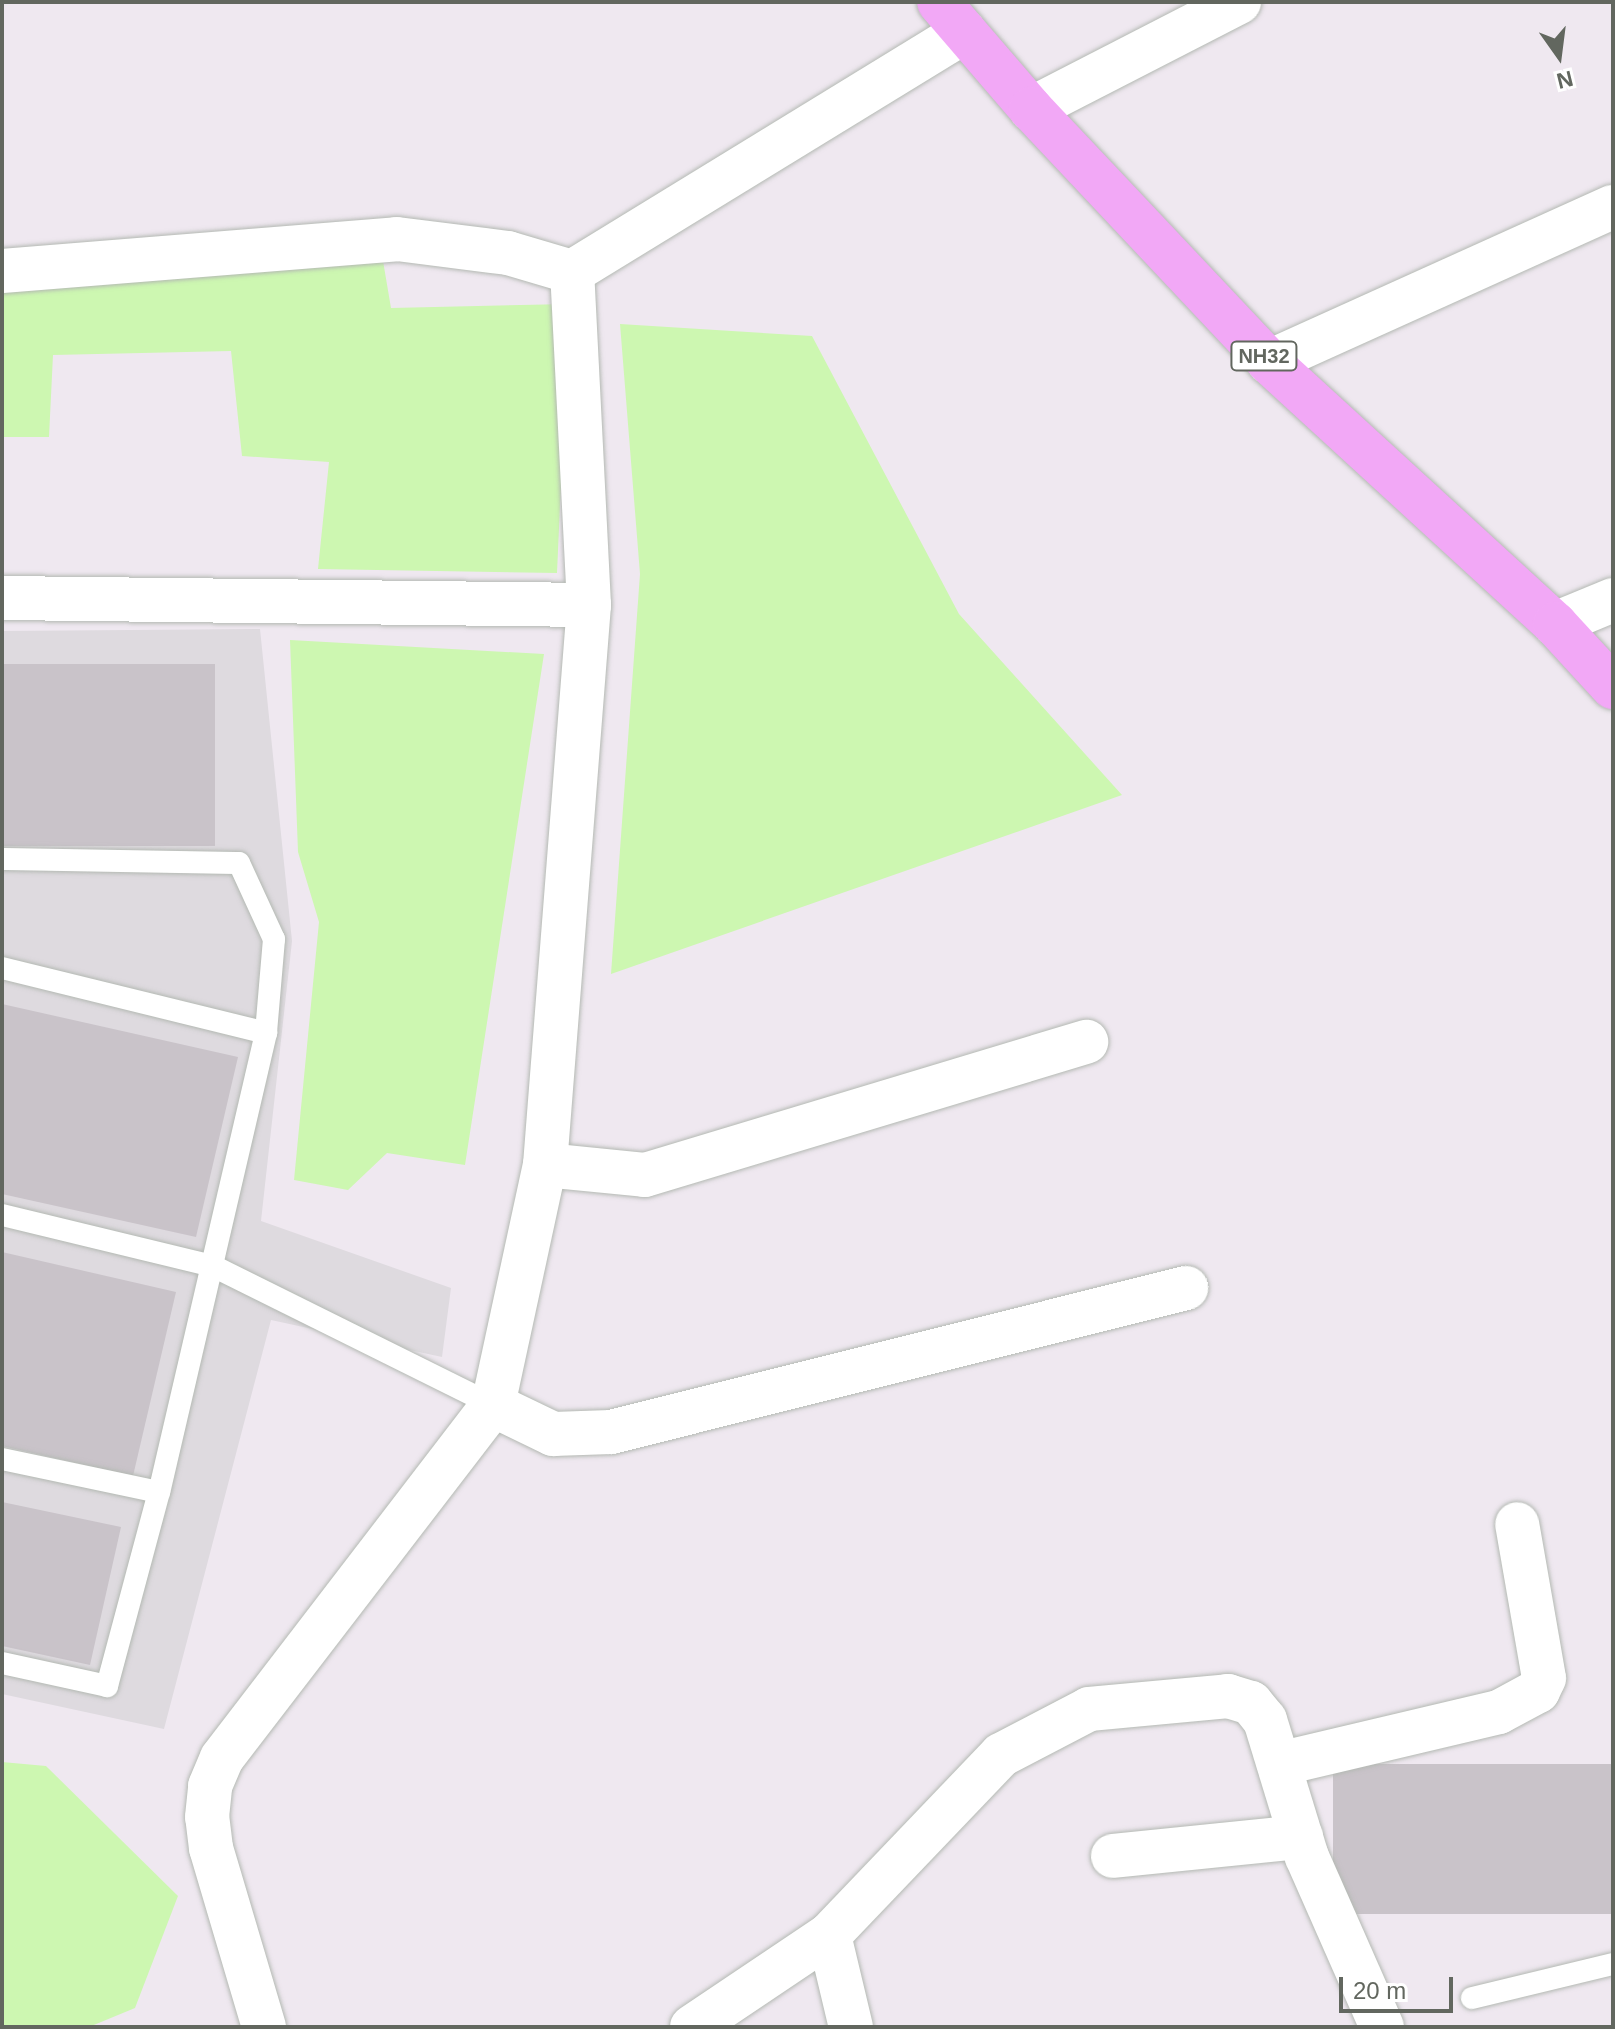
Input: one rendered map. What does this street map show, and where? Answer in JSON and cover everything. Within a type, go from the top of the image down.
[{"type":"highway","name":"NH32","points":[[951,17],[1031,109],[1269,362],[1555,624],[1613,687]]},
{"type":"street","points":[[1031,109],[1239,2]]},
{"type":"street","points":[[572,272],[951,17]]},
{"type":"street","points":[[1269,362],[1613,207]]},
{"type":"street","points":[[2,271],[397,239],[508,253],[572,272]]},
{"type":"street","points":[[264,2027],[211,1848],[207,1817],[210,1786],[222,1758],[493,1405],[545,1165],[589,605],[572,272]]},
{"type":"street","points":[[2,598],[589,605]]},
{"type":"street","points":[[1555,624],[1613,600]]},
{"type":"street","points":[[545,1165],[645,1175],[1086,1042]]},
{"type":"street","points":[[493,1405],[553,1434],[611,1432],[1186,1288]]},
{"type":"street","points":[[1279,1764],[1499,1712],[1538,1691],[1544,1678],[1517,1524]]},
{"type":"street","points":[[692,2027],[829,1935],[1001,1755],[1089,1709],[1228,1696],[1251,1703],[1265,1720],[1301,1837],[1382,2027]]},
{"type":"street","points":[[1113,1856],[1301,1837]]},
{"type":"street","points":[[829,1935],[851,2027]]},
{"type":"lane","points":[[2,859],[239,863],[274,939],[266,1033],[159,1492],[107,1686],[2,1663]]},
{"type":"lane","points":[[2,968],[266,1033]]},
{"type":"lane","points":[[2,1215],[213,1266],[493,1405]]},
{"type":"lane","points":[[2,1459],[159,1492]]},
{"type":"lane","points":[[1472,1998],[1613,1964]]},
{"type":"shaded area","points":[[381,249],[391,308],[569,304],[557,573],[318,569],[329,462],[242,456],[231,351],[53,355],[49,437],[2,437],[2,281]]},
{"type":"shaded area","points":[[620,324],[812,336],[959,614],[1122,795],[611,974],[640,574]]},
{"type":"shaded area","points":[[260,629],[292,941],[261,1221],[451,1288],[442,1357],[271,1320],[164,1729],[2,1694],[2,631]]},
{"type":"shaded area","points":[[290,640],[544,654],[465,1165],[387,1153],[348,1190],[294,1180],[319,922],[298,852]]},
{"type":"shaded area","points":[[2,1762],[46,1766],[178,1896],[135,2008],[89,2027],[2,2027]]},
{"type":"building","points":[[2,664],[215,664],[215,846],[2,846]]},
{"type":"building","points":[[2,1004],[238,1057],[196,1237],[2,1194]]},
{"type":"building","points":[[2,1252],[176,1292],[133,1476],[2,1446]]},
{"type":"building","points":[[2,1502],[121,1527],[90,1665],[2,1646]]},
{"type":"building","points":[[1333,1764],[1613,1764],[1613,1914],[1333,1914]]}]
